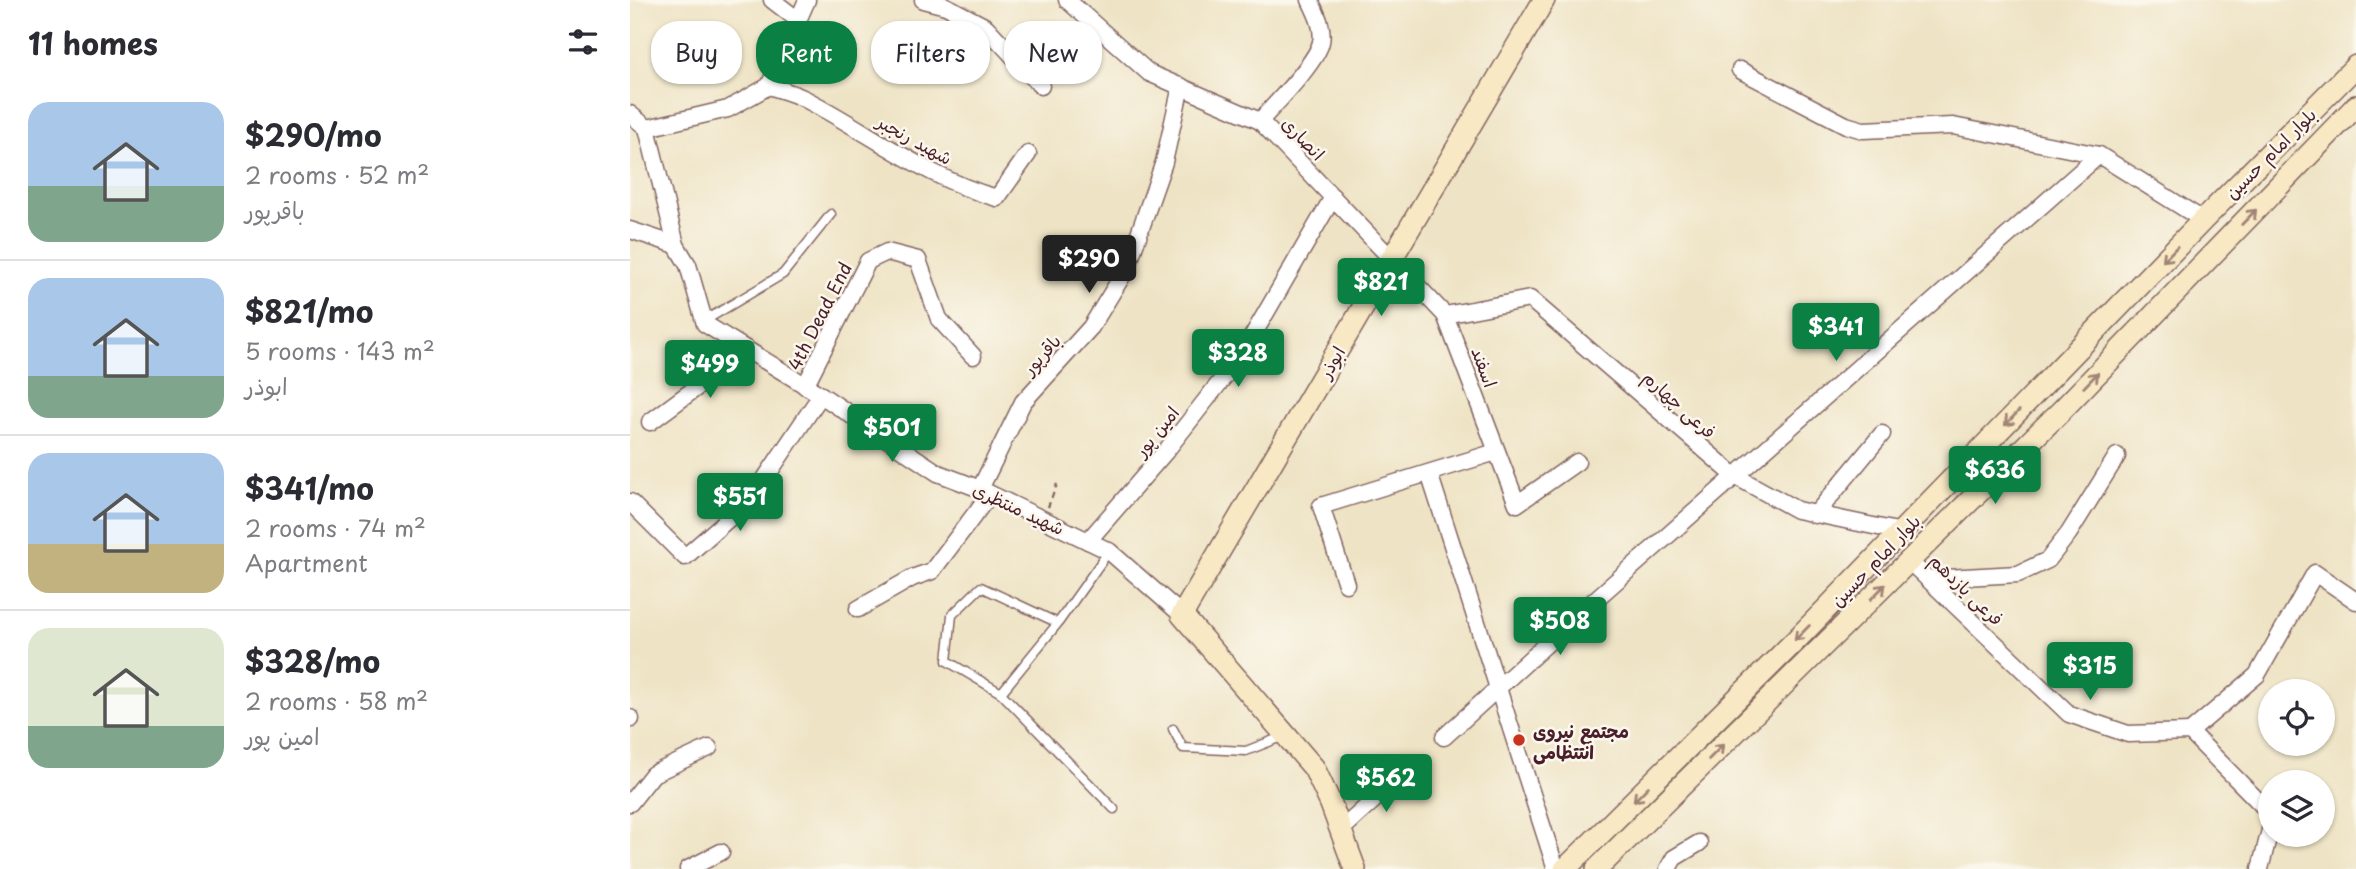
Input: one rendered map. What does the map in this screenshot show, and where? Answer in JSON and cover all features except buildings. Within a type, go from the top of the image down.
[{"type":"street","points":[[772,0],[798,20]]},
{"type":"street","points":[[647,128],[728,109],[769,86],[807,0]]},
{"type":"street","points":[[923,0],[946,6],[986,27],[1041,86]]},
{"type":"street","name":"انصاری","points":[[1067,0],[1149,74],[1260,121],[1392,258]]},
{"type":"street","points":[[1260,121],[1315,57],[1321,42],[1320,20],[1310,0]]},
{"type":"street","name":"ابوذر","points":[[1182,615],[1544,0]]},
{"type":"street","name":"بلوار امام حسین","points":[[1565,869],[1902,532],[2203,220],[2356,66]]},
{"type":"street","points":[[1740,70],[1846,125],[1863,130],[1953,126],[2099,155],[2203,220]]},
{"type":"street","name":"شهید رنجبر","points":[[769,86],[803,98],[974,192],[997,198],[1028,154]]},
{"type":"street","name":"باقرپور","points":[[858,609],[912,578],[932,571],[985,491],[1023,402],[1091,327],[1127,268],[1164,162],[1181,86]]},
{"type":"street","name":"بلوار امام حسین","points":[[1597,869],[2061,411],[2356,106]]},
{"type":"street","points":[[630,114],[647,128],[676,245],[688,265],[704,321]]},
{"type":"street","points":[[1444,737],[2099,155]]},
{"type":"street","name":"امین پور","points":[[1088,541],[1166,451],[1242,354],[1333,197]]},
{"type":"street","points":[[630,230],[676,245]]},
{"type":"street","name":"4th Dead End","points":[[805,386],[868,261],[887,252],[918,260],[939,318],[973,356]]},
{"type":"street","name":"اسفند","points":[[1392,258],[1445,315],[1517,504],[1577,461]]},
{"type":"street","name":"فرعی چهارم","points":[[1445,315],[1530,299],[1735,476],[1797,510],[1902,532]]},
{"type":"street","name":"شهید منتظری","points":[[704,321],[938,473],[985,491],[1109,551],[1182,615],[1314,768],[1355,869]]},
{"type":"street","points":[[650,422],[723,368],[742,347]]},
{"type":"street","points":[[630,502],[636,520],[685,556],[752,498],[821,395]]},
{"type":"street","points":[[1815,515],[1882,434]]},
{"type":"street","points":[[1346,584],[1321,506],[1496,452]]},
{"type":"street","points":[[1928,579],[2018,574],[2048,560],[2069,533],[2117,456]]},
{"type":"street","points":[[1429,473],[1556,869]]},
{"type":"street","name":"فرعی یازدهم","points":[[1909,561],[2069,714],[2128,734],[2190,732]]},
{"type":"street","points":[[2258,801],[2190,732],[2257,675],[2315,573],[2356,601]]},
{"type":"street","points":[[630,803],[653,774],[709,748]]},
{"type":"street","points":[[1341,830],[1406,771]]},
{"type":"street","points":[[1668,869],[1674,858],[1699,843]]},
{"type":"street","points":[[2260,869],[2266,847]]},
{"type":"street","points":[[688,869],[721,852]]},
{"type":"lane","points":[[704,321],[783,274],[831,214]]},
{"type":"lane","points":[[1001,693],[1058,623],[1109,551]]},
{"type":"lane","points":[[1058,623],[981,587],[952,615],[947,661],[1001,693],[1114,809]]},
{"type":"lane","points":[[1173,729],[1183,748],[1246,751],[1286,735]]},
{"type":"path","points":[[1043,519],[1057,484]]},
{"type":"place","name":"مجتمع نیروی انتتظامی","points":[[1519,740]]}]
